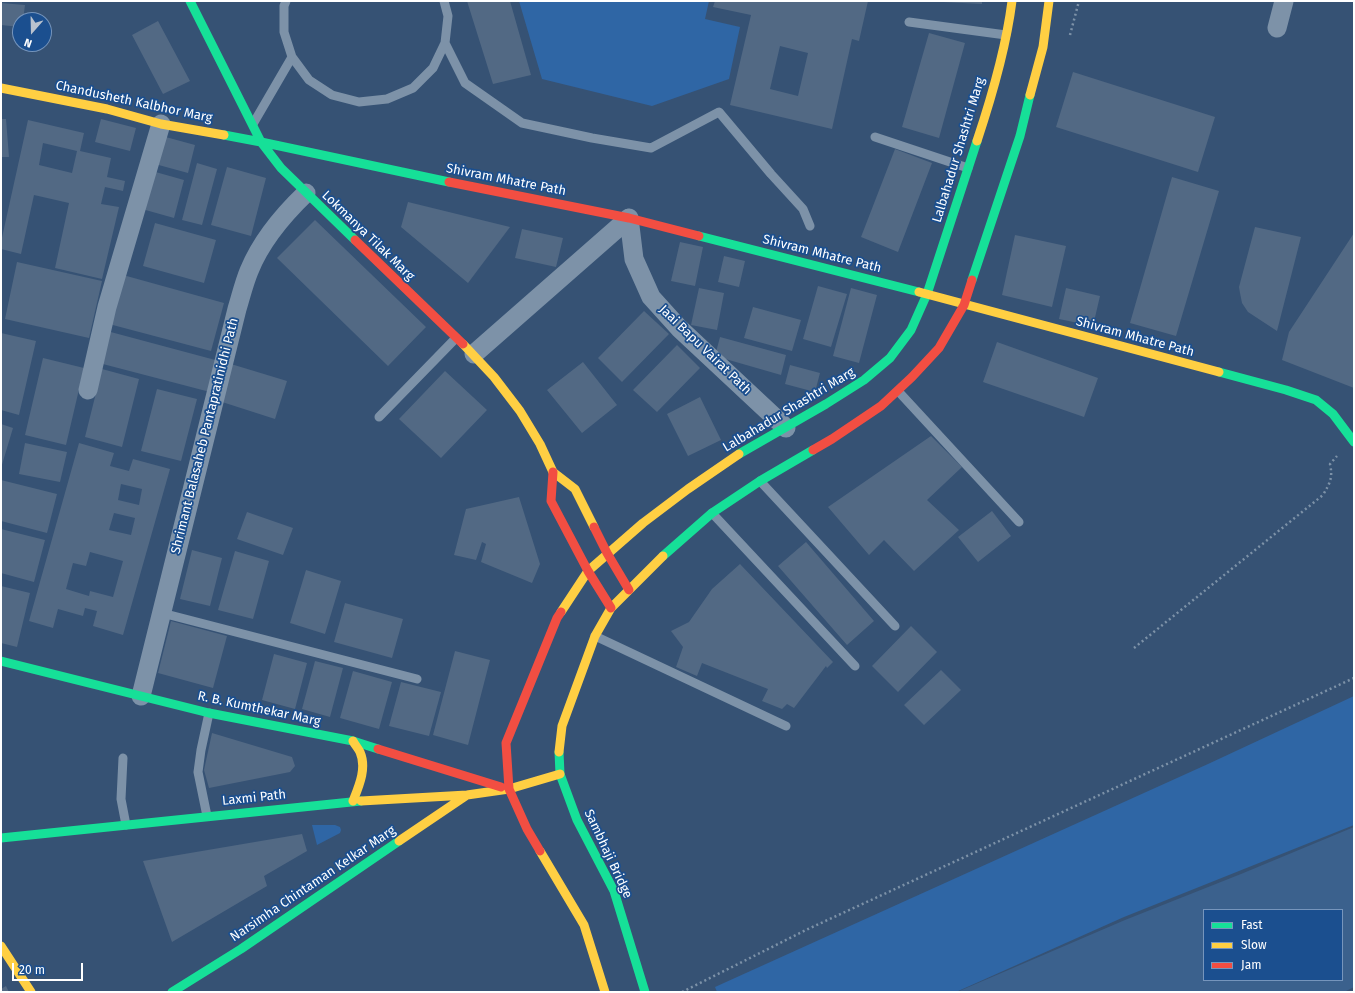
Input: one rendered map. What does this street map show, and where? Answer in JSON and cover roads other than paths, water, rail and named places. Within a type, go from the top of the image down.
[{"type":"main road","name":"Lokmanya Tilak Marg","points":[[190,1],[261,142],[281,168],[474,354],[494,377],[520,411],[540,444],[554,472],[576,489],[607,553],[629,590]]},
{"type":"main road","name":"Lalbahadur Shashtri Marg","points":[[509,790],[506,743],[557,618],[588,570],[644,523],[688,489],[743,451],[786,428],[864,380],[890,358],[911,330],[927,294],[988,109],[1006,35],[1012,1]]},
{"type":"main road","points":[[560,774],[559,749],[562,726],[595,636],[611,608],[662,557],[712,513],[760,481],[832,439],[881,406],[912,377],[939,348],[964,305],[1020,136],[1043,48],[1049,1]]},
{"type":"main road","name":"Chandusheth Kalbhor Marg","points":[[1,88],[107,109],[160,124],[261,142]]},
{"type":"main road","name":"Shivram Mhatre Path","points":[[261,142],[379,168],[629,218],[927,294],[1279,388],[1316,400],[1333,414],[1354,442]]},
{"type":"main road","points":[[554,472],[551,501],[588,570],[611,608]]},
{"type":"main road","name":"R. B. Kumthekar Marg","points":[[1,661],[209,713],[353,741],[509,790]]},
{"type":"main road","points":[[353,741],[360,752],[362,765],[361,780],[353,800]]},
{"type":"main road","name":"Laxmi Path","points":[[1,838],[353,800],[467,795],[509,790],[560,774]]},
{"type":"main road","name":"Sambhaji Bridge","points":[[560,774],[577,820],[614,891],[645,992]]},
{"type":"main road","points":[[509,790],[527,829],[584,925],[605,992]]},
{"type":"main road","name":"Narsimha Chintaman Kelkar Marg","points":[[172,992],[241,949],[467,795]]},
{"type":"main road","points":[[1,946],[31,992]]},
{"type":"street","points":[[1277,28],[1284,1]]},
{"type":"street","points":[[88,390],[107,307],[160,124]]},
{"type":"street","name":"Shrimant Balasaheb Pantapratinidhi Path","points":[[141,696],[237,309],[250,270],[267,238],[286,213],[306,193]]},
{"type":"street","points":[[474,354],[629,218]]},
{"type":"street","name":"Jaai Bapu Vairat Path","points":[[629,218],[634,260],[651,297],[679,328],[786,428]]},
{"type":"lane","points":[[286,1],[284,6],[284,32],[292,57],[309,80],[332,95],[359,102],[388,99],[413,88],[433,68],[445,43],[448,16],[444,1]]},
{"type":"lane","points":[[909,22],[1006,35]]},
{"type":"lane","points":[[445,43],[465,83],[522,123],[592,138],[652,148],[719,112],[803,209],[810,226]]},
{"type":"lane","points":[[253,125],[292,57]]},
{"type":"lane","points":[[875,137],[968,168]]},
{"type":"lane","points":[[379,417],[456,338]]},
{"type":"lane","points":[[898,391],[1019,522]]},
{"type":"lane","points":[[760,481],[896,626]]},
{"type":"lane","points":[[712,513],[855,666]]},
{"type":"lane","points":[[162,613],[417,679]]},
{"type":"lane","points":[[595,636],[786,726]]},
{"type":"lane","points":[[207,816],[198,772],[209,713]]},
{"type":"lane","points":[[124,758],[121,799],[126,825]]}]
